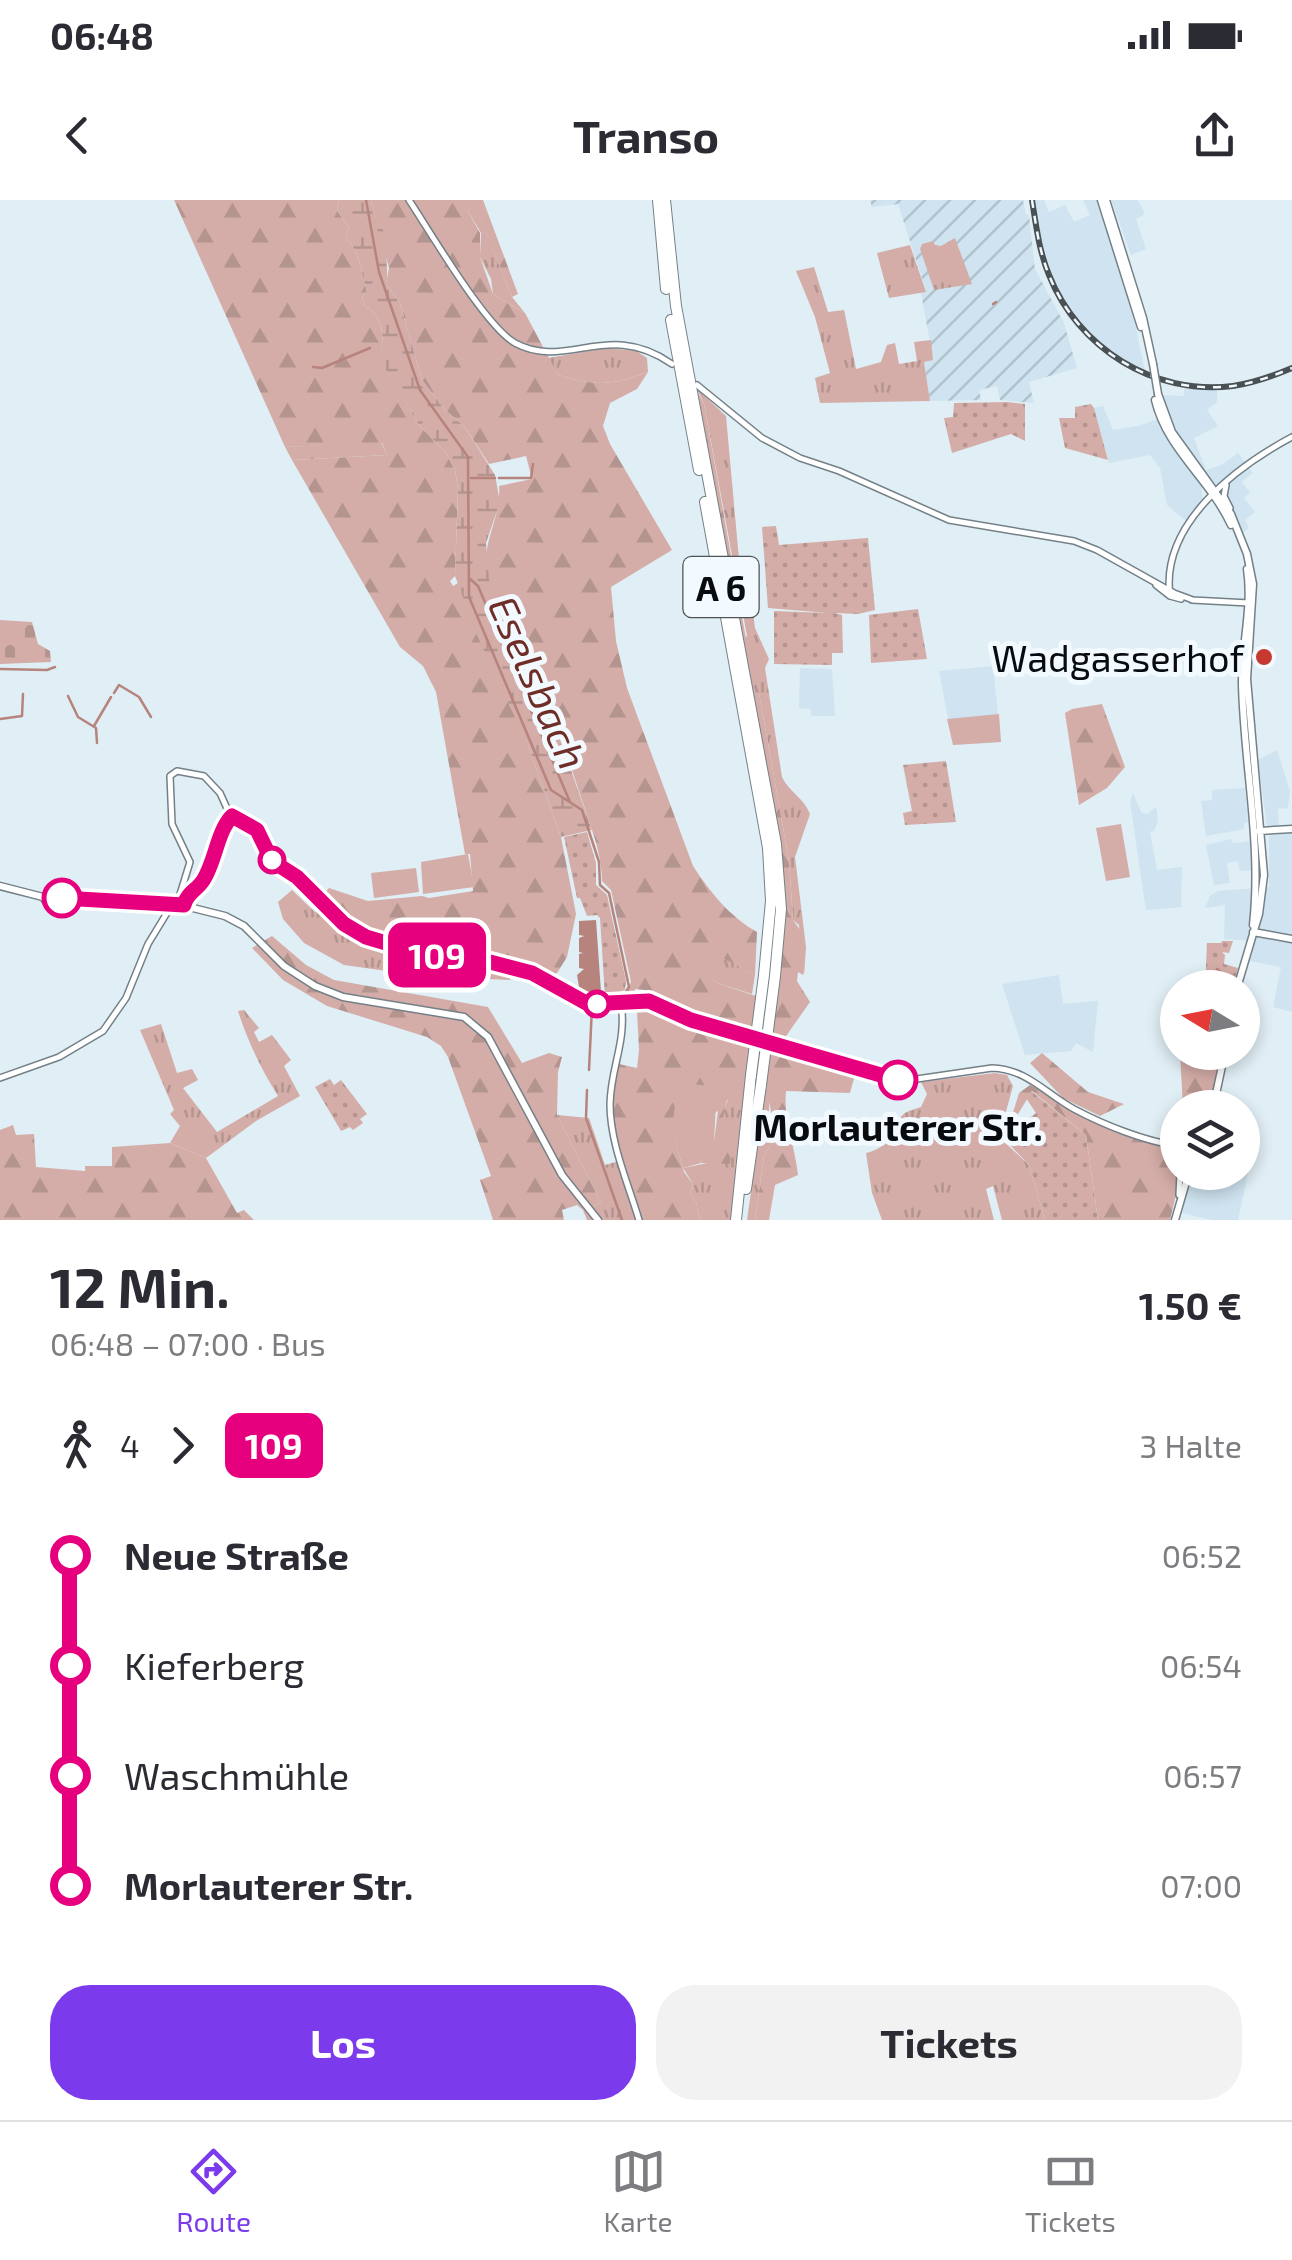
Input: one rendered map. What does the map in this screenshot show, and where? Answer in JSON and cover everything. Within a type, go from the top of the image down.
[{"type":"highway","name":"A 6","points":[[662,200],[676,306],[776,844],[781,910],[751,1075],[740,1220]]},
{"type":"highway","name":"A 6","points":[[740,1220],[761,1085],[769,976]]},
{"type":"main road","points":[[1103,200],[1167,432],[1230,522],[1248,580],[1254,606],[1247,679],[1261,881]]},
{"type":"main road","points":[[1156,394],[1172,432],[1234,520],[1252,576],[1254,606],[1242,694],[1262,849],[1253,932],[1243,970]]},
{"type":"main road","points":[[1258,830],[1292,828]]},
{"type":"main road","points":[[1258,830],[1292,828]]},
{"type":"main road","points":[[1262,849],[1272,832]]},
{"type":"main road","points":[[0,886],[42,897],[48,892],[53,898],[178,904],[225,916],[241,923],[284,966],[326,991],[409,1010],[458,1016],[480,1027],[508,1071],[562,1175],[598,1220]]},
{"type":"main road","points":[[1253,932],[1292,939]]},
{"type":"main road","points":[[1176,1218],[1181,1190]]},
{"type":"main road","points":[[1176,1218],[1181,1190]]},
{"type":"street","points":[[409,200],[487,315],[512,341],[546,352],[626,344],[647,349],[672,364]]},
{"type":"street","points":[[697,385],[776,446],[959,523],[1074,540],[1155,581],[1170,593],[1193,600],[1254,606]]},
{"type":"street","points":[[1170,593],[1168,577],[1176,546],[1204,505],[1227,482],[1292,437]]},
{"type":"street","points":[[1227,482],[1224,496],[1234,520]]},
{"type":"street","points":[[1204,484],[1204,505]]},
{"type":"street","points":[[1155,581],[1168,577]]},
{"type":"street","points":[[178,904],[190,862],[174,828],[171,773],[176,771],[203,775],[220,792],[232,816],[254,828],[272,861],[297,877],[344,924],[360,934],[416,952],[490,962],[532,973],[583,1002]]},
{"type":"street","points":[[0,1078],[60,1057],[103,1031],[126,998],[148,944],[178,904],[207,875],[225,824],[232,816]]},
{"type":"street","points":[[639,1220],[610,1112],[623,1042],[620,1001],[649,1001],[691,1020],[897,1080],[992,1068],[1007,1070],[1036,1081],[1062,1102],[1093,1118],[1160,1141]]},
{"type":"shaded area","points":[[870,200],[1023,200],[1029,215],[1035,269],[1064,323],[1077,368],[1029,382],[1034,403],[1000,400],[997,386],[979,390],[981,400],[930,401],[924,362],[933,359],[921,293],[926,291],[898,204],[872,207]]},
{"type":"shaded area","points":[[1030,200],[1044,200],[1049,212],[1065,205],[1074,222],[1090,215],[1083,200],[1098,200],[1134,318],[1146,377],[1106,354],[1071,320],[1043,269],[1049,269],[1046,260],[1041,261]]},
{"type":"shaded area","points":[[1111,200],[1138,200],[1145,214],[1136,219],[1146,249],[1131,255]]},
{"type":"shaded area","points":[[1292,366],[1292,370],[1259,382],[1217,389],[1217,402],[1207,410],[1218,426],[1194,438],[1206,470],[1222,465],[1238,453],[1253,473],[1242,482],[1250,493],[1244,498],[1255,512],[1245,520],[1249,528],[1242,534],[1226,498],[1228,486],[1223,481],[1217,485],[1208,480],[1201,487],[1203,501],[1186,521],[1167,505],[1160,468],[1150,455],[1109,463],[1094,408],[1103,406],[1113,430],[1138,426],[1167,416],[1162,395],[1184,396],[1184,387],[1159,381],[1159,377],[1190,385],[1227,385]]},
{"type":"shaded area","points":[[993,666],[1001,742],[953,745],[939,671]]},
{"type":"shaded area","points":[[800,668],[832,669],[835,716],[811,716],[811,709],[799,708]]},
{"type":"shaded area","points":[[1277,750],[1290,791],[1288,808],[1278,809],[1279,825],[1267,826],[1258,760]]},
{"type":"shaded area","points":[[1245,788],[1248,822],[1244,829],[1206,836],[1201,801],[1212,800],[1212,790]]},
{"type":"shaded area","points":[[1133,793],[1141,812],[1147,814],[1156,807],[1158,820],[1150,832],[1157,870],[1182,867],[1181,907],[1146,910],[1130,802]]},
{"type":"shaded area","points":[[1292,831],[1292,1012],[1273,1007],[1281,967],[1250,961],[1255,941],[1224,939],[1225,905],[1205,908],[1210,896],[1218,891],[1269,887],[1269,836]]},
{"type":"shaded area","points":[[1231,839],[1233,843],[1250,841],[1252,875],[1251,870],[1240,871],[1238,861],[1227,863],[1230,883],[1214,885],[1206,845]]},
{"type":"shaded area","points":[[596,920],[601,992],[580,993],[577,975],[584,969],[579,968],[579,954],[583,953],[579,952],[579,938],[584,936],[579,935],[579,921]]},
{"type":"shaded area","points":[[1059,975],[1063,1004],[1098,1001],[1093,1052],[1076,1043],[1071,1051],[1025,1055],[1002,984]]},
{"type":"shaded area","points":[[1188,1190],[1244,1190],[1238,1220],[1212,1220],[1182,1213]]},
{"type":"green space","points":[[174,200],[339,200],[337,210],[349,228],[346,237],[357,256],[367,291],[362,297],[365,306],[381,325],[381,351],[377,353],[419,425],[446,453],[455,470],[455,576],[450,581],[453,586],[458,583],[529,748],[561,837],[576,914],[567,957],[557,973],[540,974],[428,954],[360,934],[319,899],[329,888],[368,901],[473,891],[470,854],[465,854],[436,692],[423,666],[400,647],[292,460],[387,455],[382,443],[285,447]]},
{"type":"green space","points":[[339,200],[371,200],[378,225],[389,236],[386,284],[400,303],[422,380],[445,410],[464,426],[495,475],[500,502],[486,543],[489,579],[503,619],[550,710],[592,830],[561,837],[529,748],[477,635],[455,576],[455,470],[446,453],[419,425],[376,353],[381,350],[382,331],[362,297],[367,291],[357,256],[346,237],[349,228],[337,210]]},
{"type":"green space","points":[[371,200],[483,200],[518,294],[512,297],[475,205],[468,211],[480,233],[480,257],[493,294],[525,313],[558,375],[603,383],[648,372],[637,389],[610,403],[603,426],[672,550],[611,587],[616,641],[627,688],[693,866],[721,903],[757,932],[755,975],[717,955],[695,965],[717,983],[756,996],[747,1071],[738,1081],[738,1097],[727,1100],[724,1114],[722,1129],[730,1164],[701,1163],[696,1147],[714,1141],[718,1111],[674,1137],[684,1172],[693,1184],[690,1194],[700,1220],[641,1220],[618,1143],[613,1104],[619,1064],[637,1068],[637,1012],[645,1010],[645,990],[635,989],[635,995],[625,997],[631,982],[611,890],[602,881],[593,833],[551,710],[501,612],[488,577],[486,554],[499,486],[532,479],[526,456],[489,464],[464,426],[445,410],[422,380],[400,303],[386,284],[389,268]]},
{"type":"green space","points":[[475,204],[512,297],[525,313],[493,294],[491,279],[480,257],[481,233],[468,211]]},
{"type":"green space","points":[[955,238],[972,284],[934,290],[920,249],[922,244],[933,241],[941,246]]},
{"type":"green space","points":[[910,245],[926,292],[889,298],[877,253]]},
{"type":"green space","points":[[814,267],[828,312],[844,310],[856,369],[881,362],[887,345],[895,343],[899,364],[917,361],[914,342],[931,340],[933,360],[924,362],[930,401],[820,403],[815,378],[830,373],[815,317],[796,271]]},
{"type":"green space","points":[[607,348],[636,351],[647,358],[648,372],[613,382],[583,381],[558,375],[548,358]]},
{"type":"green space","points":[[697,389],[726,416],[739,559],[750,587],[755,628],[769,659],[765,668],[782,777],[810,814],[795,857],[806,947],[804,976],[799,925],[793,920],[789,861],[759,693],[752,694],[742,640],[747,636],[704,404]]},
{"type":"green space","points":[[698,393],[704,404],[746,639],[742,640]]},
{"type":"green space","points":[[954,403],[1025,404],[1025,441],[1011,434],[952,453],[944,418],[953,417]]},
{"type":"green space","points":[[1091,404],[1108,460],[1065,448],[1059,418],[1075,418],[1075,407]]},
{"type":"green space","points":[[381,442],[387,455],[292,460],[285,447]]},
{"type":"green space","points":[[776,526],[779,545],[868,538],[875,610],[834,613],[842,615],[843,653],[832,653],[832,665],[774,664],[774,611],[828,613],[768,608],[762,527]]},
{"type":"green space","points":[[918,609],[927,659],[871,663],[869,615]]},
{"type":"green space","points":[[0,620],[32,622],[38,644],[50,651],[51,662],[0,664]]},
{"type":"green space","points":[[759,693],[789,861],[793,920],[801,931],[804,971],[803,975],[798,972],[797,981],[810,1002],[784,1039],[871,1067],[879,1082],[855,1075],[850,1093],[786,1091],[786,1113],[798,1175],[775,1185],[769,1220],[755,1220],[764,1156],[773,1141],[768,1134],[771,1112],[766,1086],[784,933],[784,883],[779,830],[752,694]]},
{"type":"green space","points":[[1102,704],[1125,767],[1107,788],[1079,805],[1065,713]]},
{"type":"green space","points":[[999,714],[1001,742],[953,745],[947,719]]},
{"type":"green space","points":[[946,761],[956,822],[905,825],[903,813],[912,811],[903,765]]},
{"type":"green space","points":[[1121,824],[1130,877],[1106,881],[1096,828]]},
{"type":"green space","points":[[587,832],[596,863],[596,885],[607,895],[626,981],[625,990],[605,997],[600,918],[587,916],[577,898],[564,837]]},
{"type":"green space","points":[[468,854],[474,887],[423,894],[421,862]]},
{"type":"green space","points":[[416,868],[419,892],[374,898],[371,873]]},
{"type":"green space","points":[[292,890],[315,912],[324,904],[513,970],[510,980],[423,976],[344,965],[304,943],[283,919],[278,902]]},
{"type":"green space","points":[[272,936],[306,965],[334,980],[488,1007],[522,1063],[549,1053],[562,1057],[557,1115],[601,1203],[583,1210],[577,1205],[562,1210],[564,1220],[493,1220],[480,1180],[491,1176],[441,1046],[427,1037],[327,1006],[283,980],[252,948]]},
{"type":"green space","points":[[1233,941],[1229,953],[1222,952],[1224,964],[1237,970],[1206,970],[1207,943]]},
{"type":"green space","points":[[717,954],[755,975],[752,994],[717,983],[694,965]]},
{"type":"green space","points":[[244,1010],[259,1028],[254,1032],[259,1042],[272,1035],[291,1060],[284,1066],[300,1096],[256,1121],[206,1158],[170,1143],[180,1126],[170,1114],[174,1110],[140,1030],[161,1024],[177,1073],[192,1069],[198,1080],[183,1088],[217,1132],[278,1096],[246,1034],[238,1011]]},
{"type":"green space","points":[[1042,1053],[1088,1092],[1124,1104],[1100,1116],[1063,1098],[1030,1063]]},
{"type":"green space","points":[[1181,1070],[1217,1070],[1213,1090],[1182,1090]]},
{"type":"green space","points":[[747,1071],[731,1220],[700,1220],[690,1194],[693,1184],[683,1168],[717,1161],[730,1163],[722,1136],[724,1112],[733,1088]]},
{"type":"green space","points":[[1007,1075],[1013,1086],[999,1137],[1029,1165],[1045,1220],[1002,1220],[993,1186],[986,1189],[994,1220],[882,1220],[872,1193],[866,1153],[887,1141],[905,1113],[921,1107],[927,1094],[921,1082]]},
{"type":"green space","points":[[330,1079],[334,1085],[341,1080],[367,1114],[353,1130],[350,1127],[341,1131],[315,1087]]},
{"type":"green space","points":[[694,1084],[717,1087],[714,1141],[719,1155],[712,1157],[697,1148],[701,1163],[683,1168],[671,1137],[676,1097]]},
{"type":"green space","points":[[1030,1085],[1090,1120],[1160,1145],[1160,1190],[1176,1190],[1170,1220],[1098,1220],[1086,1135],[1032,1091],[1007,1132],[1019,1093]]},
{"type":"green space","points":[[766,1086],[773,1141],[764,1156],[755,1220],[747,1220]]},
{"type":"green space","points":[[1031,1091],[1086,1135],[1098,1220],[1045,1220],[1029,1165],[1010,1145],[1030,1127],[1026,1121],[1036,1113],[1026,1098]]},
{"type":"green space","points":[[557,1115],[589,1118],[605,1165],[619,1161],[637,1220],[587,1220],[583,1210],[601,1203]]},
{"type":"green space","points":[[13,1125],[16,1135],[34,1134],[36,1167],[85,1171],[85,1166],[112,1166],[112,1147],[170,1143],[206,1158],[237,1213],[244,1210],[254,1220],[0,1220],[0,1130]]},
{"type":"waterway","name":"Eselsbach","points":[[366,200],[379,272],[420,390],[468,457],[469,597],[551,790],[582,810],[599,862],[600,885],[609,893],[629,987],[624,995],[593,1000]]},
{"type":"waterway","points":[[313,367],[322,368],[370,348]]},
{"type":"waterway","points":[[499,478],[531,478],[533,464]]},
{"type":"waterway","points":[[471,478],[495,478]]},
{"type":"waterway","name":"Eselsbach","points":[[469,578],[478,586],[570,802]]},
{"type":"waterway","points":[[0,669],[55,667]]},
{"type":"waterway","points":[[114,693],[119,685],[139,697],[151,717]]},
{"type":"waterway","points":[[0,719],[22,716],[23,694]]},
{"type":"waterway","points":[[68,696],[78,717],[96,728],[97,743]]},
{"type":"waterway","points":[[94,726],[111,697]]},
{"type":"waterway","points":[[390,928],[391,924]]},
{"type":"waterway","name":"Eselsbach","points":[[589,1070],[592,1007]]},
{"type":"waterway","name":"Eselsbach","points":[[587,1090],[586,1118],[622,1220]]},
{"type":"railway","points":[[1032,200],[1043,257],[1062,301],[1079,325],[1122,362],[1148,375],[1204,387],[1241,385],[1292,368]]},
{"type":"bus line","name":"109","points":[[62,898],[184,905],[187,895],[207,875],[225,824],[232,816],[257,830],[272,861],[297,877],[344,924],[366,937],[416,952],[490,962],[532,973],[588,1004],[649,1001],[691,1020],[898,1080]]},
{"type":"place","name":"Wadgasserhof","points":[[1264,657]]},
{"type":"place","name":"Morlauterer Str.","points":[[898,1080]]}]
